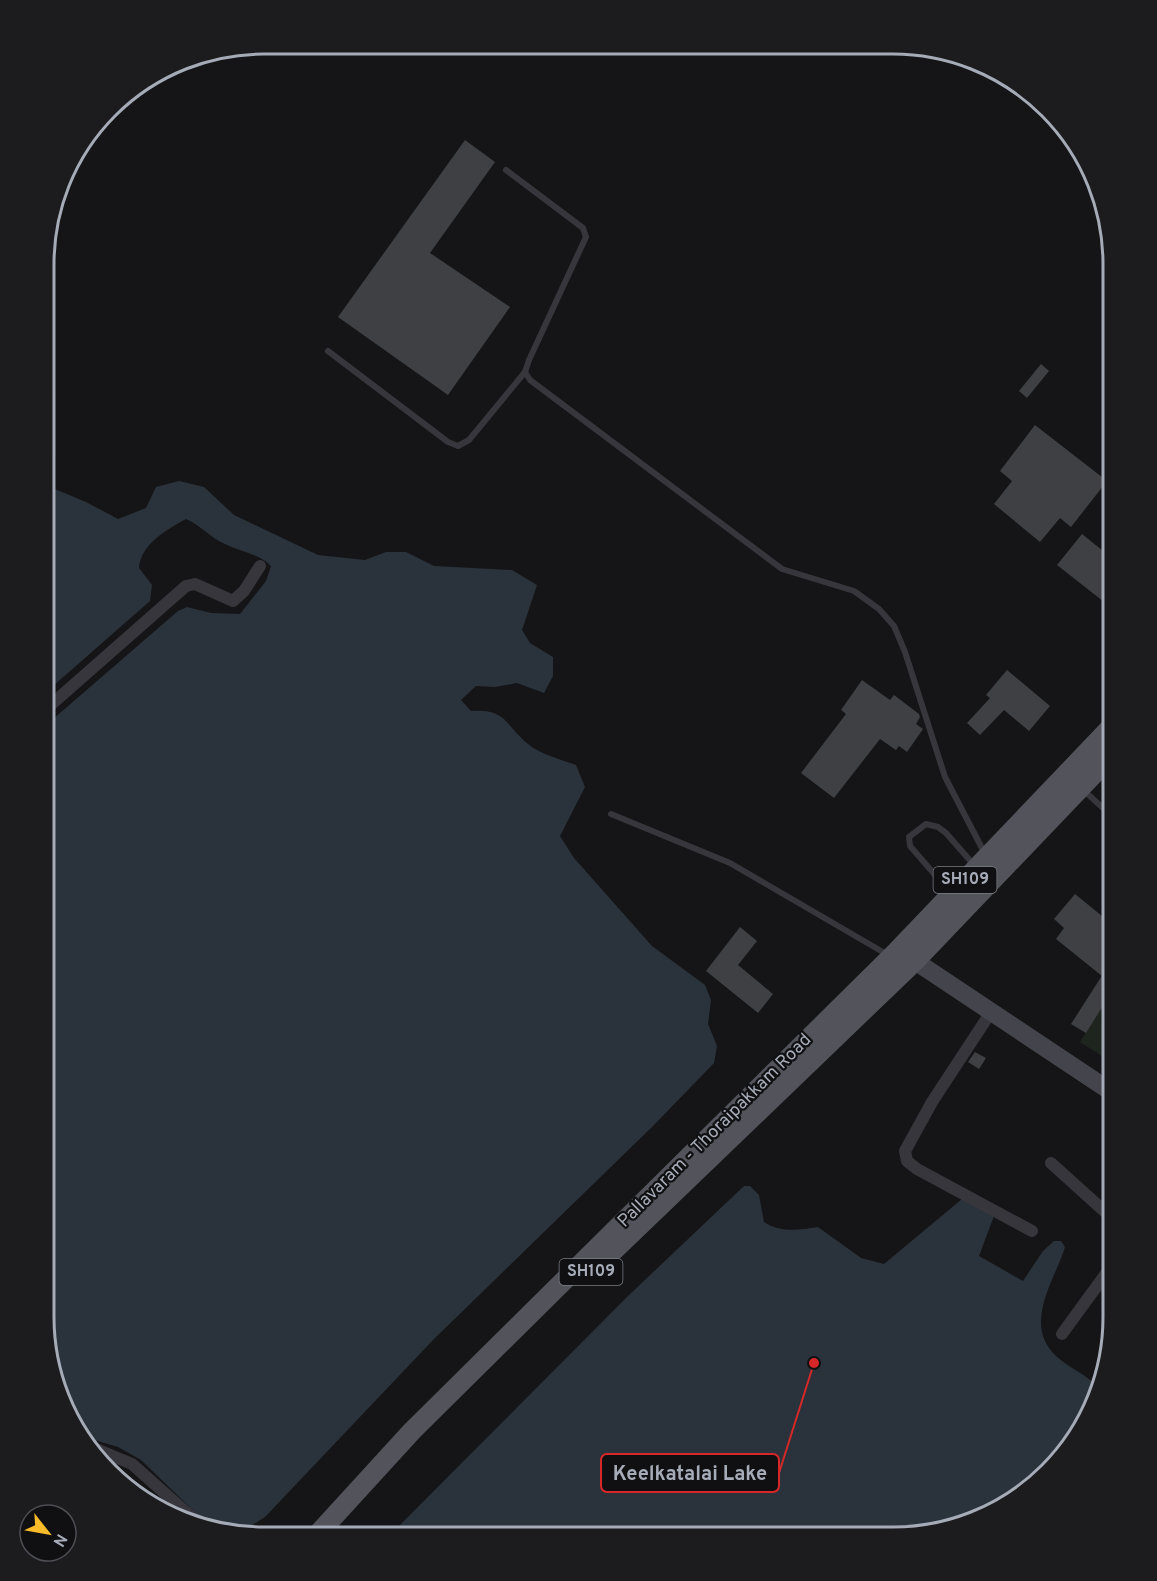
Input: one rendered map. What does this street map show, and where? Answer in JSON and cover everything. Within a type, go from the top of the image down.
[{"type":"main road","name":"Pallavaram - Thoraipakkam Road","points":[[332,1527],[421,1423],[891,956],[1103,735]]},
{"type":"main road","name":"Pallavaram - Thoraipakkam Road","points":[[355,1502],[425,1431],[915,961],[1103,765]]},
{"type":"street","points":[[54,702],[186,586],[195,584],[233,601],[244,591],[260,566]]},
{"type":"street","points":[[915,961],[1103,1086]]},
{"type":"street","points":[[991,1012],[932,1102],[904,1152],[907,1161],[916,1169],[1032,1232]]},
{"type":"street","points":[[1051,1163],[1103,1210]]},
{"type":"street","points":[[1062,1334],[1103,1278]]},
{"type":"street","points":[[103,1452],[132,1464],[185,1511]]},
{"type":"lane","points":[[328,351],[448,442],[458,446],[469,440],[525,372],[549,313],[586,237],[583,228],[506,170]]},
{"type":"lane","points":[[525,372],[537,386],[782,569],[855,591],[879,609],[894,626],[905,652],[945,777],[982,862]]},
{"type":"lane","points":[[1081,788],[1103,808]]},
{"type":"lane","points":[[611,814],[729,863],[891,956]]},
{"type":"lane","points":[[952,893],[910,846],[909,837],[915,830],[926,824],[938,827],[982,862]]},
{"type":"shaded area","points":[[179,481],[204,487],[234,515],[318,555],[365,560],[386,552],[406,552],[434,566],[512,570],[537,585],[522,630],[530,643],[553,657],[553,676],[544,693],[517,683],[495,687],[476,686],[461,700],[471,711],[483,711],[500,716],[537,750],[576,765],[585,787],[560,836],[574,858],[652,946],[705,985],[711,1000],[708,1024],[717,1046],[714,1063],[653,1126],[433,1340],[265,1517],[251,1526],[200,1517],[141,1460],[118,1447],[93,1440],[65,1385],[54,1331],[54,718],[178,611],[187,607],[211,613],[240,614],[266,581],[271,566],[255,555],[220,541],[186,519],[178,523],[149,545],[141,559],[139,568],[152,585],[150,601],[54,685],[54,489],[118,519],[146,508],[156,487]]},
{"type":"shaded area","points":[[1103,1006],[1103,1057],[1080,1042]]},
{"type":"shaded area","points":[[744,1186],[750,1186],[759,1195],[764,1222],[777,1228],[790,1230],[818,1227],[861,1258],[884,1264],[962,1199],[994,1216],[979,1256],[1023,1281],[1043,1251],[1054,1241],[1061,1241],[1065,1247],[1044,1302],[1041,1316],[1042,1330],[1046,1343],[1056,1356],[1093,1382],[1068,1434],[1032,1475],[1010,1492],[986,1505],[948,1520],[893,1527],[398,1527],[628,1296]]},
{"type":"building","points":[[465,140],[495,162],[430,253],[510,307],[448,395],[338,317]]},
{"type":"building","points":[[1041,364],[1049,371],[1027,398],[1019,391]]},
{"type":"building","points":[[1035,425],[1103,478],[1103,486],[1071,527],[1060,518],[1040,542],[994,504],[1012,481],[1000,471]]},
{"type":"building","points":[[1082,534],[1103,551],[1103,601],[1057,565]]},
{"type":"building","points":[[1007,670],[1050,706],[1029,731],[1004,710],[980,735],[967,723],[990,698],[986,695]]},
{"type":"building","points":[[862,680],[890,700],[894,695],[919,714],[920,717],[916,724],[923,729],[907,752],[899,746],[896,750],[880,739],[834,798],[801,773],[846,714],[841,710]]},
{"type":"building","points":[[1075,894],[1103,917],[1103,1006],[1086,1033],[1071,1024],[1102,976],[1056,939],[1064,928],[1054,919]]},
{"type":"building","points":[[740,927],[757,941],[738,965],[773,994],[758,1013],[706,971]]},
{"type":"building","points":[[975,1052],[986,1058],[979,1069],[968,1062]]},
{"type":"place","name":"Keelkatalai Lake","points":[[814,1363]]}]
